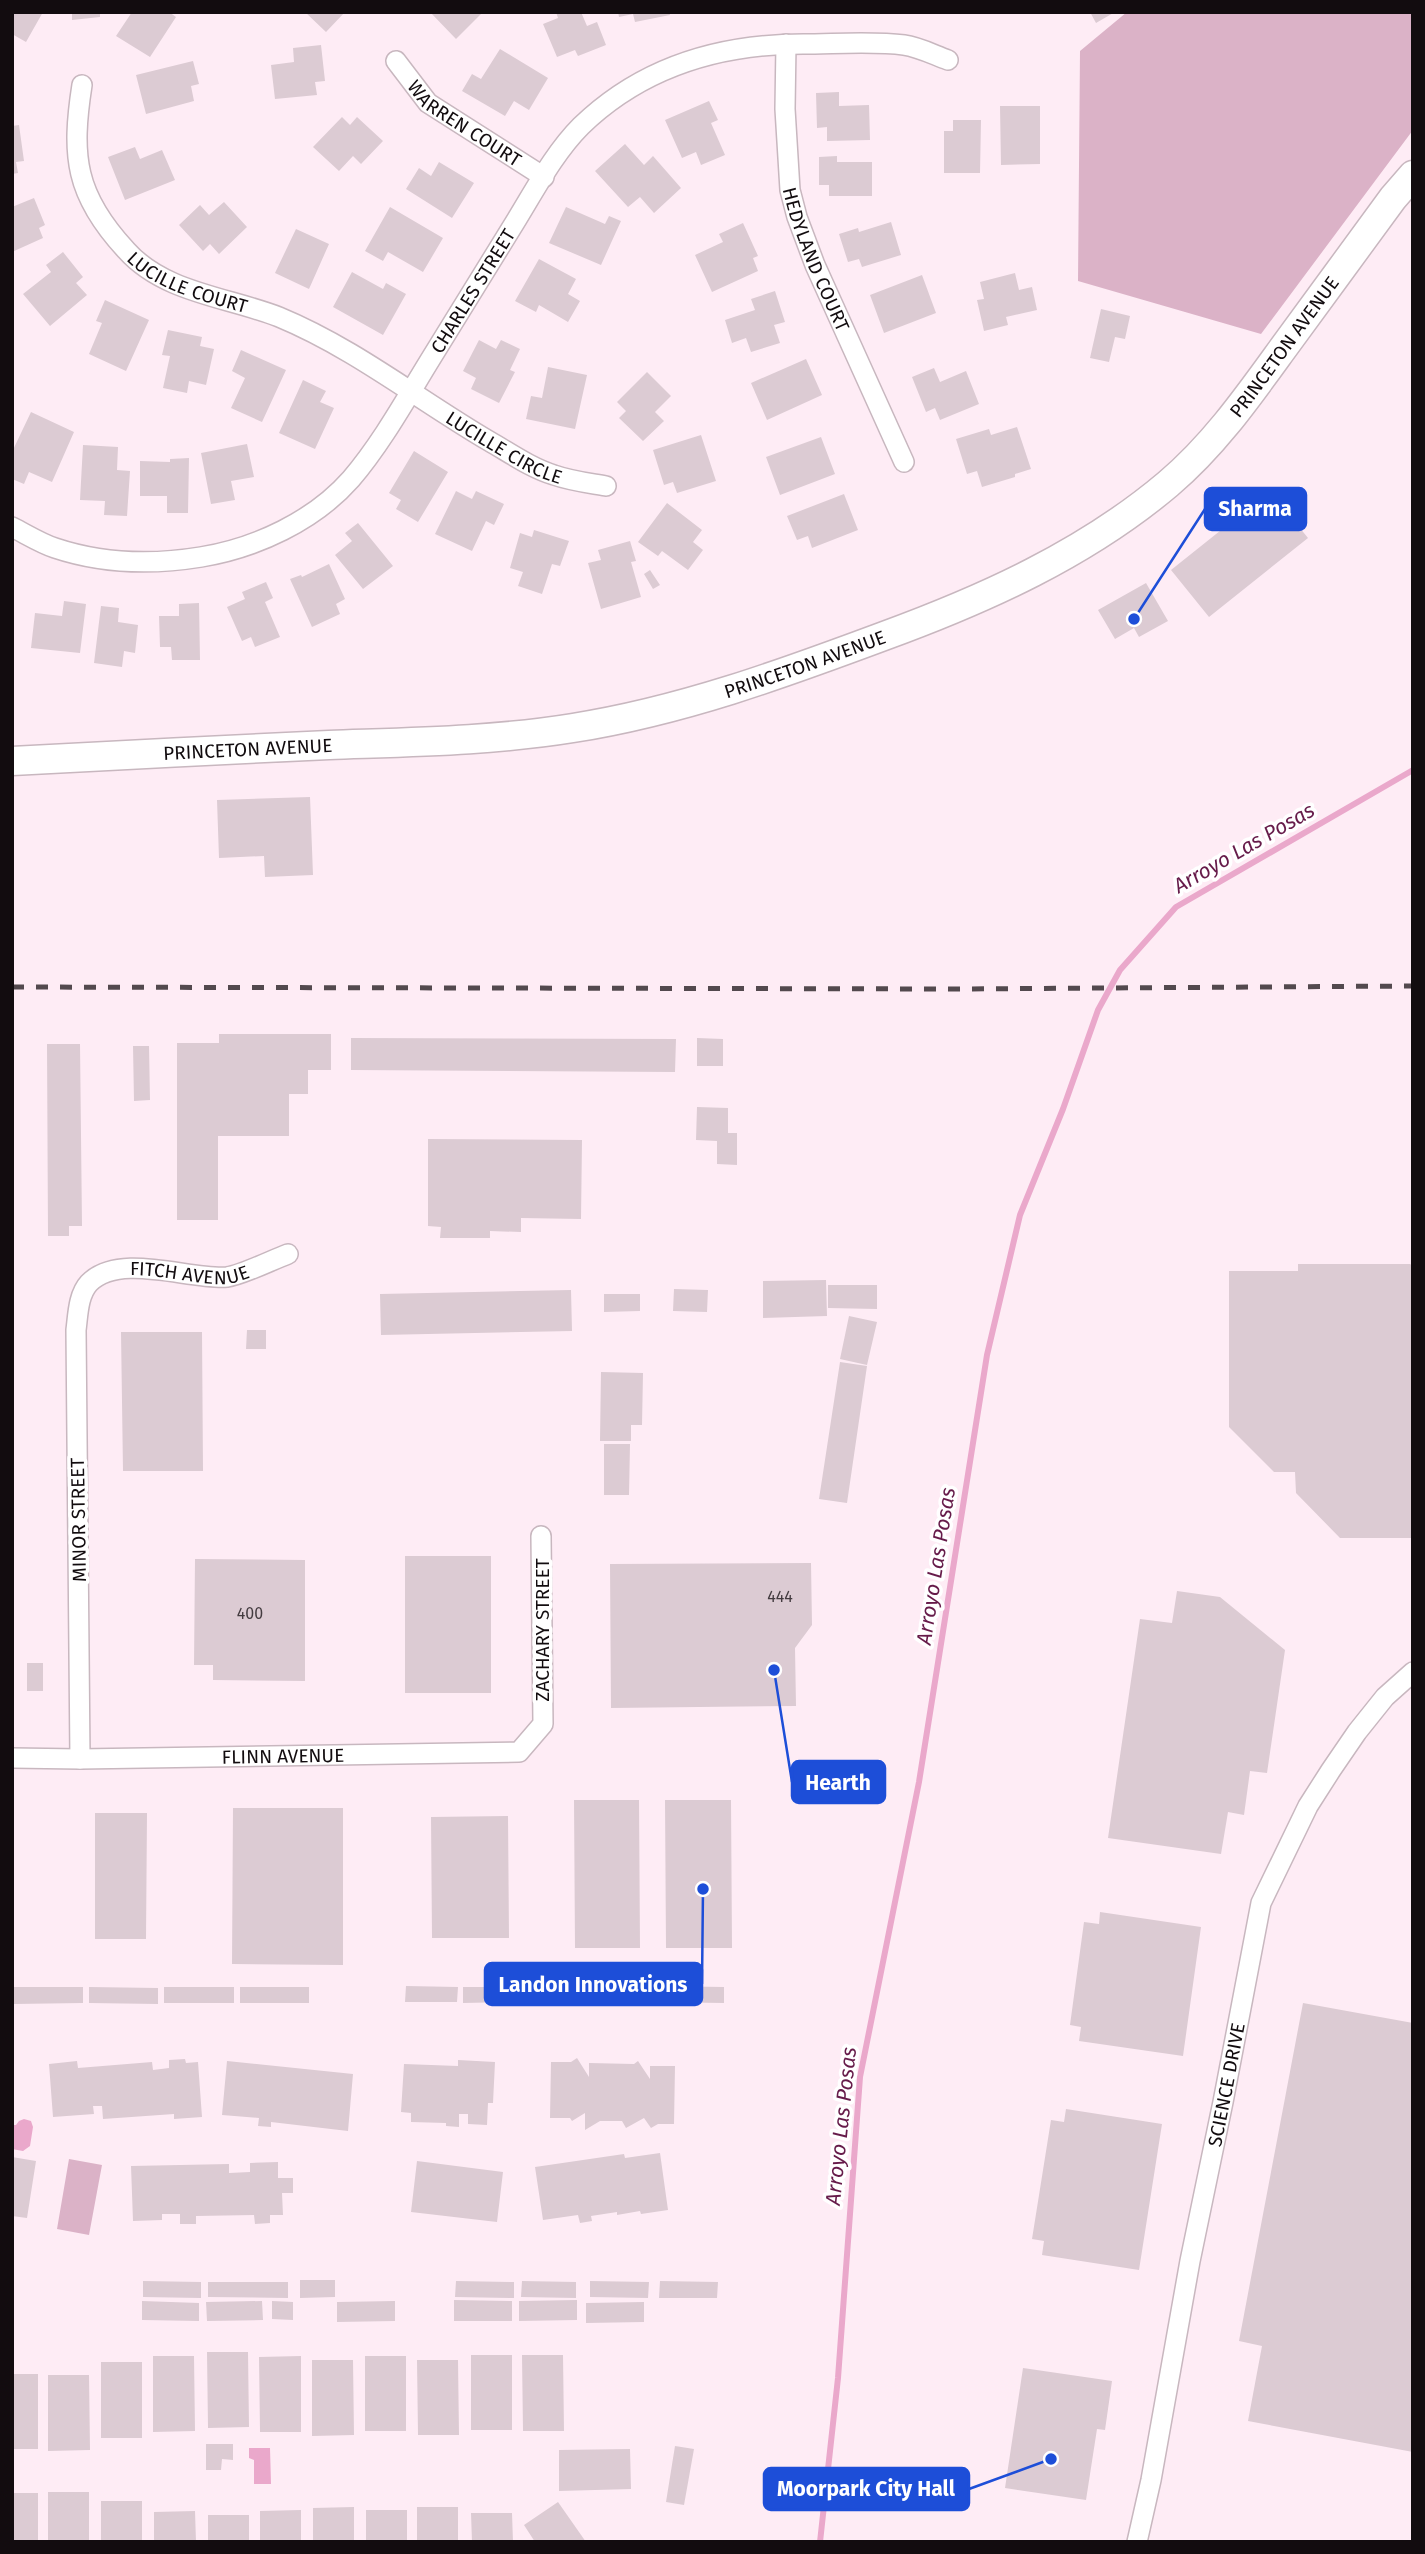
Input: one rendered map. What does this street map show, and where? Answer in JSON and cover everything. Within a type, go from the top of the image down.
[{"type":"street","name":"CHARLES STREET","points":[[12,527],[54,547],[91,557],[155,563],[209,556],[253,544],[288,527],[315,510],[350,479],[411,393],[544,177],[580,128],[619,94],[661,71],[714,52],[786,44],[905,45],[948,60]]},
{"type":"street","name":"HEDYLAND COURT","points":[[786,44],[785,109],[790,190],[797,217],[815,265],[904,461]]},
{"type":"street","name":"WARREN COURT","points":[[396,61],[428,103],[544,177]]},
{"type":"street","name":"LUCILLE COURT","points":[[82,85],[75,140],[81,179],[103,220],[127,252],[153,272],[178,284],[276,316],[300,327],[351,354],[411,393]]},
{"type":"street","name":"PRINCETON AVENUE","points":[[12,761],[452,739],[571,728],[641,715],[712,696],[799,668],[942,615],[1057,561],[1119,521],[1170,483],[1207,447],[1236,413],[1393,198],[1413,175]]},
{"type":"street","name":"LUCILLE CIRCLE","points":[[411,393],[535,468],[554,475],[606,486]]},
{"type":"street","name":"FITCH AVENUE","points":[[89,1284],[108,1273],[132,1269],[228,1277],[288,1254]]},
{"type":"street","name":"MINOR STREET","points":[[80,1759],[76,1330],[79,1306],[89,1284]]},
{"type":"street","name":"ZACHARY STREET","points":[[541,1536],[543,1724]]},
{"type":"street","name":"SCIENCE DRIVE","points":[[1137,2542],[1151,2480],[1189,2261],[1226,2089],[1261,1903],[1308,1806],[1331,1770],[1385,1697],[1413,1672]]},
{"type":"street","name":"FLINN AVENUE","points":[[12,1758],[519,1752],[543,1724]]},
{"type":"shaded area","points":[[1127,12],[1413,12],[1413,130],[1261,334],[1078,281],[1080,51]]},
{"type":"shaded area","points":[[24,2119],[31,2121],[33,2127],[30,2146],[23,2151],[12,2149],[12,2125]]},
{"type":"shaded area","points":[[69,2159],[102,2165],[89,2235],[57,2229]]},
{"type":"shaded area","points":[[249,2448],[270,2448],[271,2484],[254,2484],[254,2460],[249,2458]]},
{"type":"building","points":[[12,12],[43,12],[26,42],[12,34]]},
{"type":"building","points":[[72,12],[100,12],[100,17],[72,20]]},
{"type":"building","points":[[132,12],[169,12],[176,17],[150,57],[116,36]]},
{"type":"building","points":[[305,12],[345,12],[326,32]]},
{"type":"building","points":[[430,12],[483,12],[456,39]]},
{"type":"building","points":[[556,12],[581,12],[587,26],[597,22],[606,45],[578,56],[575,50],[557,57],[543,24],[558,18]]},
{"type":"building","points":[[618,12],[669,12],[670,15],[635,22],[633,14],[619,17]]},
{"type":"building","points":[[1090,12],[1115,12],[1096,23]]},
{"type":"building","points":[[321,45],[325,81],[315,82],[317,95],[275,99],[271,65],[294,62],[293,48]]},
{"type":"building","points":[[500,49],[548,78],[529,110],[514,101],[505,116],[462,91],[472,74],[481,79]]},
{"type":"building","points":[[193,61],[199,84],[191,86],[194,101],[146,114],[136,75]]},
{"type":"building","points":[[839,92],[839,106],[869,105],[870,140],[827,141],[827,127],[817,128],[816,93]]},
{"type":"building","points":[[709,101],[718,120],[711,123],[725,155],[701,165],[696,152],[682,158],[665,120]]},
{"type":"building","points":[[1000,106],[1040,106],[1040,164],[1001,165]]},
{"type":"building","points":[[342,117],[350,125],[357,117],[383,141],[361,164],[353,156],[339,171],[313,147]]},
{"type":"building","points":[[953,120],[981,120],[980,173],[944,173],[944,131],[953,131]]},
{"type":"building","points":[[19,125],[24,161],[16,162],[18,173],[12,174],[12,126]]},
{"type":"building","points":[[625,144],[644,165],[653,156],[681,188],[654,213],[640,197],[628,207],[595,171]]},
{"type":"building","points":[[135,147],[140,159],[162,150],[175,180],[125,200],[108,157]]},
{"type":"building","points":[[837,156],[837,162],[872,162],[872,196],[829,196],[829,185],[819,185],[819,157]]},
{"type":"building","points":[[439,162],[474,183],[452,218],[406,189],[419,168],[431,176]]},
{"type":"building","points":[[34,198],[45,225],[39,228],[43,238],[12,252],[12,207]]},
{"type":"building","points":[[224,202],[247,227],[219,254],[210,244],[203,251],[179,225],[200,205],[209,215]]},
{"type":"building","points":[[390,207],[443,238],[423,272],[388,252],[383,261],[365,251]]},
{"type":"building","points":[[566,207],[605,224],[609,216],[621,221],[601,265],[549,243]]},
{"type":"building","points":[[891,222],[901,255],[862,267],[859,259],[848,262],[839,234],[858,228],[859,232]]},
{"type":"building","points":[[743,223],[758,256],[753,258],[758,271],[712,292],[695,255],[723,242],[719,234]]},
{"type":"building","points":[[296,229],[329,244],[309,289],[275,273]]},
{"type":"building","points":[[63,252],[83,277],[76,283],[87,295],[50,326],[23,294],[51,272],[46,265]]},
{"type":"building","points":[[539,259],[576,279],[568,294],[580,301],[568,322],[539,305],[536,312],[515,301]]},
{"type":"building","points":[[352,272],[383,289],[386,283],[406,294],[383,335],[333,307]]},
{"type":"building","points":[[1015,273],[1019,290],[1032,287],[1037,310],[1006,317],[1008,325],[984,331],[977,300],[984,299],[980,282]]},
{"type":"building","points":[[922,275],[936,313],[884,333],[870,295]]},
{"type":"building","points":[[775,291],[785,322],[774,325],[780,343],[751,352],[746,338],[732,343],[725,320],[755,310],[751,299]]},
{"type":"building","points":[[105,300],[149,320],[126,371],[89,354],[102,323],[96,321]]},
{"type":"building","points":[[1101,309],[1130,316],[1125,339],[1115,337],[1109,362],[1090,358]]},
{"type":"building","points":[[168,330],[202,337],[200,346],[214,349],[206,385],[189,381],[187,393],[163,388],[170,356],[162,355]]},
{"type":"building","points":[[479,340],[496,349],[501,340],[520,349],[510,370],[515,372],[499,403],[471,389],[476,378],[463,371]]},
{"type":"building","points":[[241,350],[286,370],[262,422],[231,408],[245,378],[232,371]]},
{"type":"building","points":[[806,359],[822,395],[767,420],[751,383]]},
{"type":"building","points":[[548,367],[587,375],[575,429],[526,419],[531,396],[542,398]]},
{"type":"building","points":[[934,368],[940,382],[966,371],[979,404],[940,420],[935,408],[926,412],[912,377]]},
{"type":"building","points":[[647,372],[671,396],[655,412],[664,421],[643,441],[619,418],[626,411],[617,402]]},
{"type":"building","points":[[303,380],[326,391],[320,402],[334,408],[315,449],[279,433]]},
{"type":"building","points":[[31,412],[74,432],[52,482],[29,472],[24,484],[12,479],[12,452]]},
{"type":"building","points":[[1017,427],[1031,469],[982,487],[977,471],[967,474],[956,439],[989,429],[991,435]]},
{"type":"building","points":[[701,435],[716,481],[677,493],[673,482],[664,485],[653,450]]},
{"type":"building","points":[[821,437],[835,474],[780,495],[766,457]]},
{"type":"building","points":[[247,444],[254,477],[231,481],[235,500],[211,504],[201,453]]},
{"type":"building","points":[[83,445],[118,447],[117,470],[130,471],[127,516],[104,515],[105,501],[80,500]]},
{"type":"building","points":[[414,451],[448,472],[418,522],[396,509],[401,500],[389,493]]},
{"type":"building","points":[[189,458],[188,513],[167,513],[167,496],[140,496],[140,461],[170,462],[170,459]]},
{"type":"building","points":[[456,491],[472,499],[476,491],[504,504],[494,525],[486,521],[472,551],[435,534]]},
{"type":"building","points":[[1270,491],[1308,538],[1209,617],[1171,570]]},
{"type":"building","points":[[844,494],[858,530],[812,548],[808,536],[797,540],[787,516]]},
{"type":"building","points":[[667,503],[702,530],[693,542],[703,550],[688,570],[662,551],[658,556],[638,542]]},
{"type":"building","points":[[358,523],[393,566],[363,589],[335,555],[352,541],[345,533]]},
{"type":"building","points":[[534,530],[569,541],[560,566],[552,564],[542,594],[518,586],[523,572],[510,568],[520,533],[532,537]]},
{"type":"building","points":[[630,541],[636,561],[631,562],[641,597],[601,609],[588,563],[601,560],[598,550]]},
{"type":"building","points":[[329,564],[345,599],[336,604],[340,614],[312,627],[290,579],[301,575],[302,577]]},
{"type":"building","points":[[650,570],[660,585],[653,589],[644,574]]},
{"type":"building","points":[[266,582],[273,598],[265,602],[280,637],[255,647],[251,637],[242,641],[227,607],[245,599],[242,592]]},
{"type":"building","points":[[1146,583],[1168,621],[1139,637],[1134,628],[1115,639],[1098,610]]},
{"type":"building","points":[[64,601],[86,604],[80,653],[31,648],[35,613],[62,616]]},
{"type":"building","points":[[199,603],[200,660],[172,660],[171,647],[160,647],[159,616],[179,616],[179,604]]},
{"type":"building","points":[[101,606],[119,608],[118,622],[138,625],[135,653],[124,651],[122,667],[94,663]]},
{"type":"building","points":[[310,797],[313,875],[265,877],[264,856],[219,858],[217,800]]},
{"type":"building","points":[[219,1034],[331,1034],[331,1070],[308,1070],[308,1094],[289,1094],[289,1136],[218,1136],[218,1220],[177,1220],[177,1043],[219,1043]]},
{"type":"building","points":[[351,1038],[676,1039],[675,1072],[351,1070]]},
{"type":"building","points":[[697,1038],[723,1039],[723,1066],[697,1066]]},
{"type":"building","points":[[47,1044],[80,1044],[82,1226],[69,1226],[69,1236],[48,1236]]},
{"type":"building","points":[[133,1046],[149,1046],[150,1100],[134,1101]]},
{"type":"building","points":[[697,1107],[728,1108],[728,1133],[737,1133],[737,1165],[717,1164],[717,1141],[696,1140]]},
{"type":"building","points":[[428,1139],[582,1140],[581,1219],[521,1218],[521,1232],[490,1231],[490,1238],[440,1238],[441,1227],[428,1226]]},
{"type":"building","points":[[1298,1264],[1413,1266],[1413,1538],[1340,1538],[1296,1493],[1295,1472],[1274,1472],[1229,1427],[1229,1271],[1298,1271]]},
{"type":"building","points":[[826,1280],[827,1316],[763,1318],[763,1281]]},
{"type":"building","points":[[828,1285],[877,1285],[877,1309],[828,1308]]},
{"type":"building","points":[[674,1289],[708,1290],[707,1312],[673,1311]]},
{"type":"building","points":[[571,1290],[572,1331],[381,1335],[380,1294]]},
{"type":"building","points":[[604,1294],[640,1294],[640,1311],[604,1312]]},
{"type":"building","points":[[849,1316],[877,1322],[867,1365],[840,1359]]},
{"type":"building","points":[[247,1330],[266,1330],[266,1349],[246,1349]]},
{"type":"building","points":[[121,1332],[202,1332],[203,1471],[123,1471]]},
{"type":"building","points":[[840,1362],[867,1366],[847,1503],[819,1499]]},
{"type":"building","points":[[601,1372],[643,1373],[642,1425],[631,1425],[631,1441],[600,1441]]},
{"type":"building","points":[[604,1444],[630,1444],[629,1495],[604,1495]]},
{"type":"building","points":[[405,1556],[491,1556],[491,1693],[405,1693]]},
{"type":"building","points":[[195,1559],[305,1560],[305,1681],[213,1680],[213,1665],[194,1665]]},
{"type":"building","points":[[811,1563],[812,1625],[795,1648],[796,1706],[611,1708],[610,1564]]},
{"type":"building","points":[[1177,1591],[1220,1597],[1285,1650],[1267,1773],[1250,1771],[1244,1815],[1228,1812],[1221,1854],[1108,1838],[1140,1619],[1172,1623]]},
{"type":"building","points":[[27,1663],[43,1663],[43,1691],[27,1691]]},
{"type":"building","points":[[574,1800],[639,1800],[640,1948],[575,1948]]},
{"type":"building","points":[[665,1800],[731,1800],[732,1948],[666,1948]]},
{"type":"building","points":[[233,1808],[343,1808],[343,1965],[232,1964]]},
{"type":"building","points":[[95,1813],[147,1813],[146,1939],[95,1939]]},
{"type":"building","points":[[508,1816],[509,1938],[432,1938],[431,1817]]},
{"type":"building","points":[[1100,1912],[1201,1927],[1183,2056],[1079,2041],[1081,2027],[1070,2025],[1084,1922],[1099,1924]]},
{"type":"building","points":[[406,1986],[458,1987],[457,2002],[405,2002]]},
{"type":"building","points":[[656,1986],[724,1987],[724,2003],[655,2002]]},
{"type":"building","points":[[13,1987],[83,1987],[83,2003],[14,2004]]},
{"type":"building","points":[[89,1987],[158,1988],[158,2004],[89,2003]]},
{"type":"building","points":[[164,1987],[234,1987],[234,2003],[164,2003]]},
{"type":"building","points":[[240,1987],[309,1987],[309,2003],[240,2003]]},
{"type":"building","points":[[463,1987],[515,1987],[515,2002],[463,2003]]},
{"type":"building","points":[[1303,2003],[1413,2023],[1413,2452],[1248,2421],[1262,2346],[1239,2341]]},
{"type":"building","points":[[577,2058],[589,2077],[589,2063],[634,2064],[638,2061],[650,2079],[650,2066],[675,2066],[674,2124],[658,2124],[651,2128],[644,2118],[626,2128],[622,2121],[600,2121],[585,2130],[585,2113],[572,2121],[570,2118],[550,2118],[551,2062],[571,2062]]},
{"type":"building","points":[[185,2059],[186,2063],[198,2062],[202,2117],[174,2119],[174,2114],[103,2119],[102,2106],[93,2106],[94,2114],[53,2117],[49,2064],[77,2061],[78,2068],[152,2062],[153,2070],[169,2068],[169,2060]]},
{"type":"building","points":[[458,2060],[495,2062],[493,2103],[488,2103],[487,2125],[468,2124],[468,2114],[459,2114],[459,2127],[446,2126],[446,2123],[411,2122],[411,2113],[401,2112],[404,2064],[458,2066]]},
{"type":"building","points":[[227,2061],[353,2074],[348,2131],[271,2122],[271,2127],[258,2126],[259,2118],[222,2115]]},
{"type":"building","points":[[1066,2109],[1162,2124],[1139,2270],[1042,2255],[1044,2241],[1032,2239],[1051,2120],[1064,2122]]},
{"type":"building","points":[[660,2153],[668,2210],[617,2215],[617,2212],[591,2216],[592,2221],[580,2223],[578,2215],[543,2220],[535,2167],[624,2154],[625,2158]]},
{"type":"building","points":[[12,2157],[36,2161],[27,2218],[12,2216]]},
{"type":"building","points":[[417,2161],[503,2172],[497,2222],[411,2212]]},
{"type":"building","points":[[278,2162],[278,2178],[293,2178],[293,2193],[282,2193],[283,2215],[270,2215],[270,2223],[255,2224],[254,2215],[196,2216],[196,2224],[180,2224],[180,2214],[162,2214],[162,2220],[133,2221],[131,2166],[229,2164],[229,2173],[250,2172],[250,2163]]},
{"type":"building","points":[[300,2280],[335,2280],[335,2297],[300,2298]]},
{"type":"building","points":[[143,2281],[201,2282],[201,2298],[143,2297]]},
{"type":"building","points":[[456,2281],[514,2282],[514,2298],[455,2297]]},
{"type":"building","points":[[522,2281],[576,2282],[576,2298],[521,2297]]},
{"type":"building","points":[[590,2281],[649,2282],[648,2298],[590,2297]]},
{"type":"building","points":[[660,2281],[718,2282],[717,2298],[659,2298]]},
{"type":"building","points":[[208,2282],[288,2282],[288,2298],[208,2297]]},
{"type":"building","points":[[454,2300],[512,2301],[512,2321],[454,2321]]},
{"type":"building","points":[[577,2300],[577,2320],[519,2321],[519,2301]]},
{"type":"building","points":[[142,2301],[199,2303],[199,2321],[142,2320]]},
{"type":"building","points":[[262,2301],[263,2320],[207,2321],[206,2302]]},
{"type":"building","points":[[272,2301],[293,2302],[293,2320],[272,2319]]},
{"type":"building","points":[[395,2301],[395,2321],[337,2322],[337,2302]]},
{"type":"building","points":[[644,2302],[644,2322],[586,2323],[586,2303]]},
{"type":"building","points":[[207,2352],[248,2352],[249,2427],[208,2428]]},
{"type":"building","points":[[471,2355],[512,2355],[512,2430],[471,2430]]},
{"type":"building","points":[[522,2355],[563,2355],[564,2431],[523,2431]]},
{"type":"building","points":[[153,2356],[194,2356],[195,2431],[153,2432]]},
{"type":"building","points":[[301,2356],[301,2432],[260,2432],[259,2357]]},
{"type":"building","points":[[365,2356],[406,2356],[406,2431],[365,2431]]},
{"type":"building","points":[[312,2360],[353,2360],[354,2435],[312,2436]]},
{"type":"building","points":[[417,2360],[458,2360],[459,2435],[418,2435]]},
{"type":"building","points":[[101,2362],[142,2362],[142,2438],[101,2438]]},
{"type":"building","points":[[1023,2368],[1112,2381],[1105,2430],[1097,2429],[1086,2500],[1005,2488]]},
{"type":"building","points":[[12,2374],[38,2374],[38,2449],[12,2449]]},
{"type":"building","points":[[48,2375],[89,2375],[90,2450],[48,2451]]},
{"type":"building","points":[[206,2444],[233,2444],[233,2460],[222,2459],[221,2470],[206,2470]]},
{"type":"building","points":[[675,2446],[694,2449],[684,2505],[666,2502]]},
{"type":"building","points":[[630,2449],[631,2489],[559,2491],[559,2450]]},
{"type":"building","points":[[48,2492],[89,2492],[89,2542],[48,2542]]},
{"type":"building","points":[[12,2493],[38,2493],[38,2542],[12,2542]]},
{"type":"building","points":[[101,2501],[142,2501],[142,2542],[101,2542]]},
{"type":"building","points":[[558,2502],[586,2542],[535,2542],[524,2525]]},
{"type":"building","points":[[354,2507],[354,2542],[313,2542],[313,2508]]},
{"type":"building","points":[[417,2507],[458,2507],[458,2542],[417,2542]]},
{"type":"building","points":[[301,2510],[301,2542],[260,2542],[260,2511]]},
{"type":"building","points":[[366,2510],[407,2510],[407,2542],[366,2542]]},
{"type":"building","points":[[195,2511],[196,2542],[154,2542],[154,2512]]},
{"type":"building","points":[[471,2513],[512,2513],[513,2542],[472,2542]]},
{"type":"building","points":[[208,2515],[249,2515],[249,2542],[208,2542]]},
{"type":"waterway","name":"Arroyo Las Posas","points":[[820,2542],[838,2378],[860,2077],[919,1782],[987,1355],[1020,1215],[1063,1109],[1098,1010],[1120,970],[1176,907],[1413,770]]},
{"type":"railway","points":[[12,987],[953,989],[1413,986]]},
{"type":"place","name":"Sharma","points":[[1134,619]]},
{"type":"place","name":"Hearth","points":[[774,1670]]},
{"type":"place","name":"Landon Innovations","points":[[703,1889]]},
{"type":"place","name":"Moorpark City Hall","points":[[1051,2459]]}]
